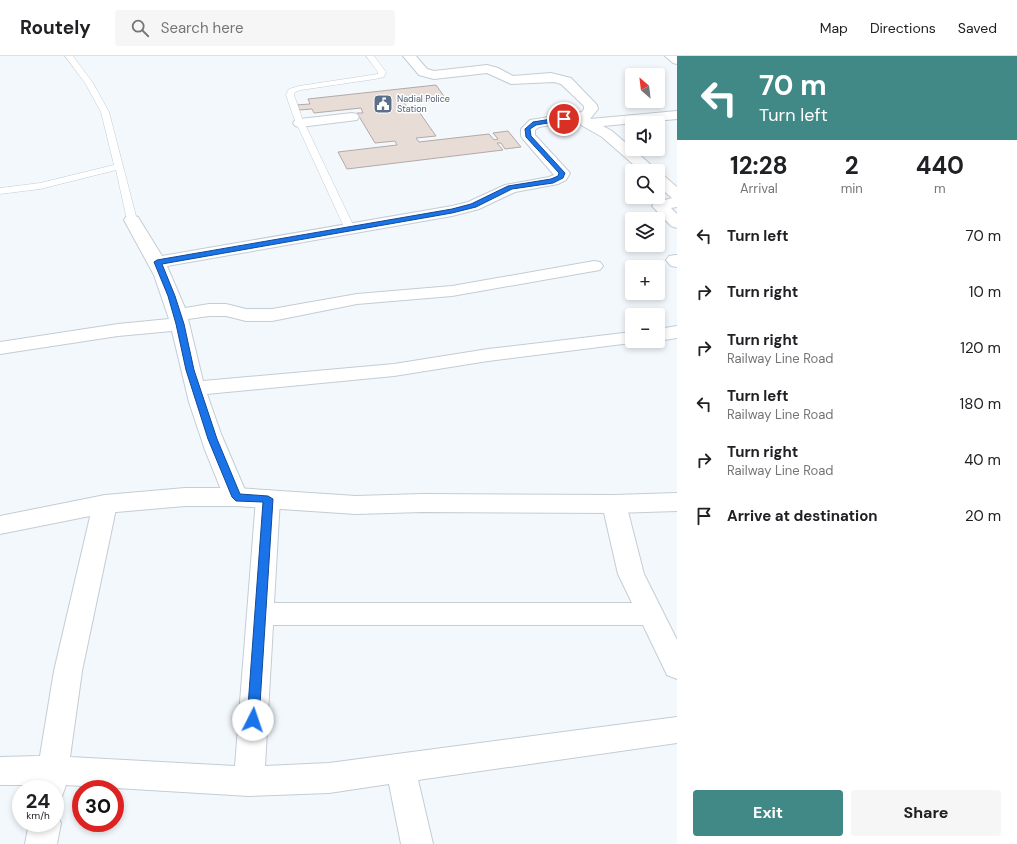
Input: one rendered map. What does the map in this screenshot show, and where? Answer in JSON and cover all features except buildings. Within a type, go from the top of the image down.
[{"type":"street","points":[[409,56],[427,74],[434,75],[487,69],[512,80],[551,77],[566,81],[590,105],[591,110],[582,120]]},
{"type":"street","points":[[671,56],[677,60]]},
{"type":"street","points":[[300,123],[352,116]]},
{"type":"street","points":[[157,262],[474,206],[510,188],[553,181],[561,177],[562,173],[528,136],[528,129],[535,123],[677,116]]},
{"type":"street","points":[[582,120],[607,134],[642,164]]},
{"type":"street","points":[[665,184],[677,195]]},
{"type":"street","points":[[677,202],[660,206],[677,223]]},
{"type":"street","points":[[132,220],[157,262],[172,296],[190,370],[216,451],[236,497]]},
{"type":"street","points":[[0,348],[179,320],[209,310],[226,310],[246,315],[272,315],[357,299],[452,291],[594,266]]},
{"type":"street","points":[[665,334],[677,332]]},
{"type":"street","points":[[196,388],[394,370],[488,355],[625,339]]},
{"type":"street","points":[[0,525],[105,504],[185,497],[236,497],[356,505],[422,503],[614,504],[677,502]]},
{"type":"street","points":[[249,781],[268,499]]},
{"type":"street","points":[[52,779],[68,671],[105,504]]},
{"type":"street","points":[[614,504],[631,574],[677,667]]},
{"type":"street","points":[[260,614],[650,614]]},
{"type":"street","points":[[0,771],[52,779],[249,781],[329,778],[677,730]]},
{"type":"street","points":[[400,768],[417,844]]},
{"type":"street","points":[[41,844],[43,832]]},
{"type":"lane","points":[[69,56],[89,83],[105,112],[132,220]]},
{"type":"lane","points":[[350,229],[300,123],[290,95],[292,91],[299,88],[381,75],[382,72],[370,56]]},
{"type":"lane","points":[[0,191],[40,186],[119,167]]},
{"type":"place","name":"Nadial Police Station","points":[[383,104]]},
{"type":"route","points":[[253,720],[268,499],[236,497],[216,451],[190,370],[172,296],[157,262],[452,211],[474,206],[510,188],[553,181],[561,177],[562,173],[528,136],[528,129],[535,123],[564,119]]}]
